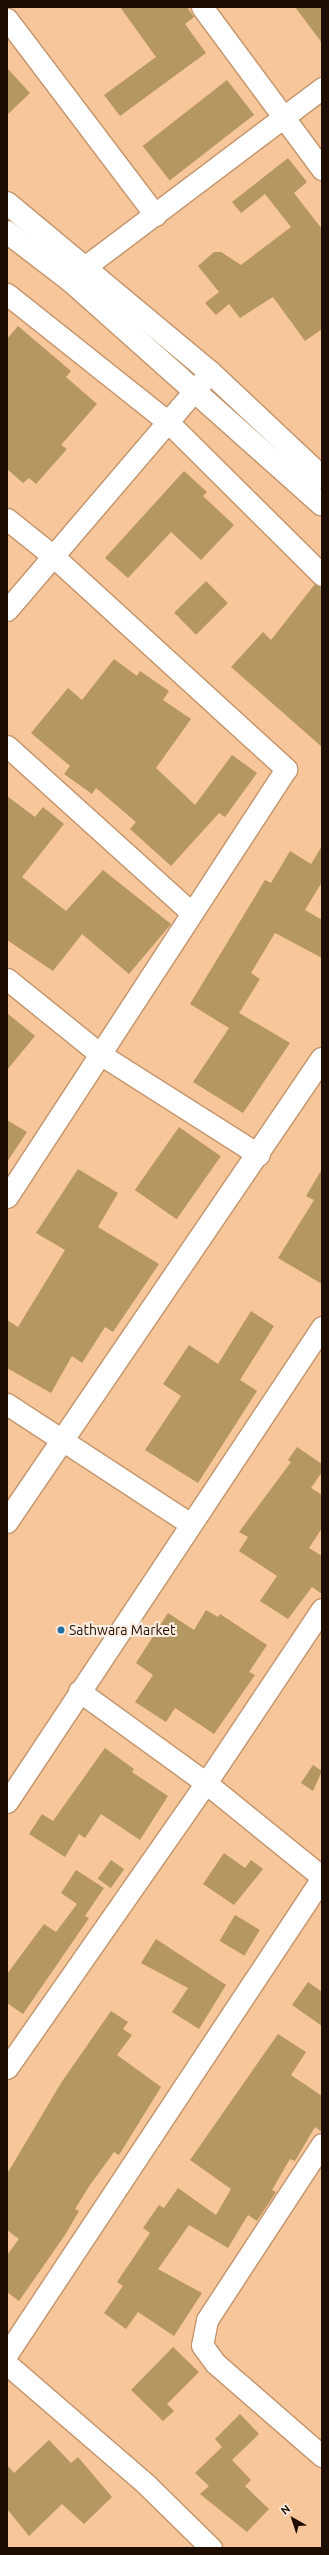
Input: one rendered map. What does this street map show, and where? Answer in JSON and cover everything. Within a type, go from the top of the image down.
[{"type":"street","points":[[202,7],[285,117],[322,169]]},
{"type":"street","points":[[7,19],[156,215]]},
{"type":"street","points":[[86,266],[156,215],[322,88]]},
{"type":"street","points":[[7,203],[86,266],[210,372],[322,477]]},
{"type":"street","points":[[7,232],[71,281],[194,389],[322,505]]},
{"type":"street","points":[[7,294],[168,422],[322,575]]},
{"type":"street","points":[[7,610],[210,372]]},
{"type":"street","points":[[7,519],[54,556],[286,769],[7,1197]]},
{"type":"street","points":[[7,746],[192,913]]},
{"type":"street","points":[[7,979],[100,1054],[259,1155]]},
{"type":"street","points":[[7,1522],[259,1155],[322,1059]]},
{"type":"street","points":[[7,1802],[189,1523],[322,1327]]},
{"type":"street","points":[[7,1404],[189,1523]]},
{"type":"street","points":[[7,2068],[206,1783],[322,1609]]},
{"type":"street","points":[[7,2354],[322,1877],[206,1783],[79,1691]]},
{"type":"street","points":[[322,2144],[207,2320],[202,2345],[215,2363],[322,2456]]},
{"type":"street","points":[[7,2364],[147,2485],[211,2548]]},
{"type":"building","points":[[120,7],[187,7],[194,17],[185,24],[206,53],[120,116],[104,95],[156,57]]},
{"type":"building","points":[[295,7],[322,7],[322,43]]},
{"type":"building","points":[[7,68],[30,93],[7,115]]},
{"type":"building","points":[[227,80],[254,115],[170,181],[143,146]]},
{"type":"building","points":[[288,158],[307,182],[294,193],[322,229],[322,329],[305,341],[273,297],[240,318],[229,304],[216,315],[205,303],[219,292],[198,266],[214,252],[221,252],[241,265],[291,227],[265,194],[241,213],[232,202]]},
{"type":"building","points":[[18,326],[71,371],[66,377],[97,404],[61,445],[67,449],[36,484],[29,478],[23,483],[7,469],[7,339]]},
{"type":"building","points":[[184,471],[207,492],[203,496],[234,525],[201,560],[171,532],[128,578],[105,558]]},
{"type":"building","points":[[206,581],[228,603],[196,635],[174,613]]},
{"type":"building","points":[[315,584],[322,587],[322,747],[231,667],[263,632],[271,640]]},
{"type":"building","points":[[114,659],[137,676],[140,671],[169,691],[163,700],[191,719],[156,768],[195,805],[232,755],[257,773],[225,817],[219,813],[171,866],[130,829],[136,822],[96,788],[92,794],[64,774],[70,766],[31,733],[68,688],[82,700]]},
{"type":"building","points":[[7,796],[35,817],[43,807],[64,824],[22,877],[66,911],[103,870],[171,924],[129,974],[82,934],[53,971],[7,940]]},
{"type":"building","points":[[322,846],[322,882],[305,910],[322,920],[322,958],[275,933],[251,973],[260,979],[239,1013],[290,1043],[243,1113],[193,1082],[229,1028],[190,1004],[265,880],[271,883],[290,851],[311,864]]},
{"type":"building","points":[[7,1013],[35,1036],[7,1070]]},
{"type":"building","points":[[7,1120],[27,1132],[7,1162]]},
{"type":"building","points":[[179,1127],[221,1156],[177,1219],[135,1190]]},
{"type":"building","points":[[78,1169],[118,1193],[98,1227],[159,1264],[113,1332],[105,1327],[82,1363],[72,1356],[51,1393],[7,1368],[7,1320],[18,1327],[65,1250],[36,1233]]},
{"type":"building","points":[[322,1169],[322,1284],[278,1258],[314,1200],[306,1196]]},
{"type":"building","points":[[251,1311],[274,1326],[240,1380],[257,1391],[198,1483],[145,1450],[181,1396],[163,1384],[189,1345],[218,1364]]},
{"type":"building","points":[[297,1447],[322,1464],[322,1472],[311,1488],[322,1495],[322,1528],[309,1548],[322,1556],[322,1594],[312,1587],[288,1619],[260,1601],[277,1576],[239,1551],[248,1537],[239,1532],[291,1462],[288,1460]]},
{"type":"building","points":[[206,1610],[218,1617],[220,1614],[267,1645],[249,1672],[255,1675],[214,1734],[175,1708],[166,1722],[135,1702],[153,1675],[136,1663],[168,1613],[194,1630]]},
{"type":"building","points":[[105,1748],[134,1769],[132,1772],[168,1796],[140,1840],[101,1814],[85,1838],[79,1834],[65,1857],[29,1834],[42,1814],[53,1821]]},
{"type":"building","points":[[313,1765],[322,1771],[313,1791],[301,1783]]},
{"type":"building","points":[[224,1853],[245,1868],[251,1860],[263,1869],[234,1905],[203,1884]]},
{"type":"building","points":[[111,1860],[124,1869],[111,1888],[98,1879]]},
{"type":"building","points":[[76,1870],[104,1888],[85,1916],[89,1918],[23,2014],[7,2003],[7,1974],[44,1924],[56,1932],[77,1904],[61,1893]]},
{"type":"building","points":[[235,1915],[260,1930],[244,1956],[220,1941]]},
{"type":"building","points":[[156,1939],[226,1985],[199,2029],[172,2012],[188,1988],[141,1963]]},
{"type":"building","points":[[308,1982],[322,1992],[322,2026],[292,2005]]},
{"type":"building","points":[[111,2011],[128,2022],[123,2029],[132,2035],[117,2055],[161,2087],[119,2155],[114,2152],[90,2185],[75,2209],[79,2211],[65,2235],[19,2301],[7,2292],[7,2255],[19,2239],[7,2230],[7,2174],[61,2083]]},
{"type":"building","points":[[278,2034],[306,2052],[291,2075],[322,2096],[322,2132],[315,2127],[295,2161],[290,2159],[272,2190],[276,2192],[257,2221],[248,2215],[228,2248],[189,2225],[158,2269],[202,2293],[174,2336],[138,2312],[126,2329],[104,2313],[123,2286],[117,2282],[150,2233],[143,2228],[159,2205],[164,2208],[178,2188],[216,2215],[231,2189],[190,2160]]},
{"type":"building","points":[[173,2347],[199,2372],[167,2404],[174,2411],[163,2421],[131,2390]]},
{"type":"building","points":[[240,2414],[259,2434],[232,2460],[251,2480],[245,2486],[269,2509],[247,2532],[200,2494],[209,2486],[195,2473],[222,2447],[215,2439]]},
{"type":"building","points":[[49,2440],[71,2463],[78,2457],[112,2497],[84,2524],[62,2504],[29,2536],[7,2509],[7,2465],[14,2473]]},
{"type":"place","name":"Sathwara Market","points":[[61,1630]]}]
